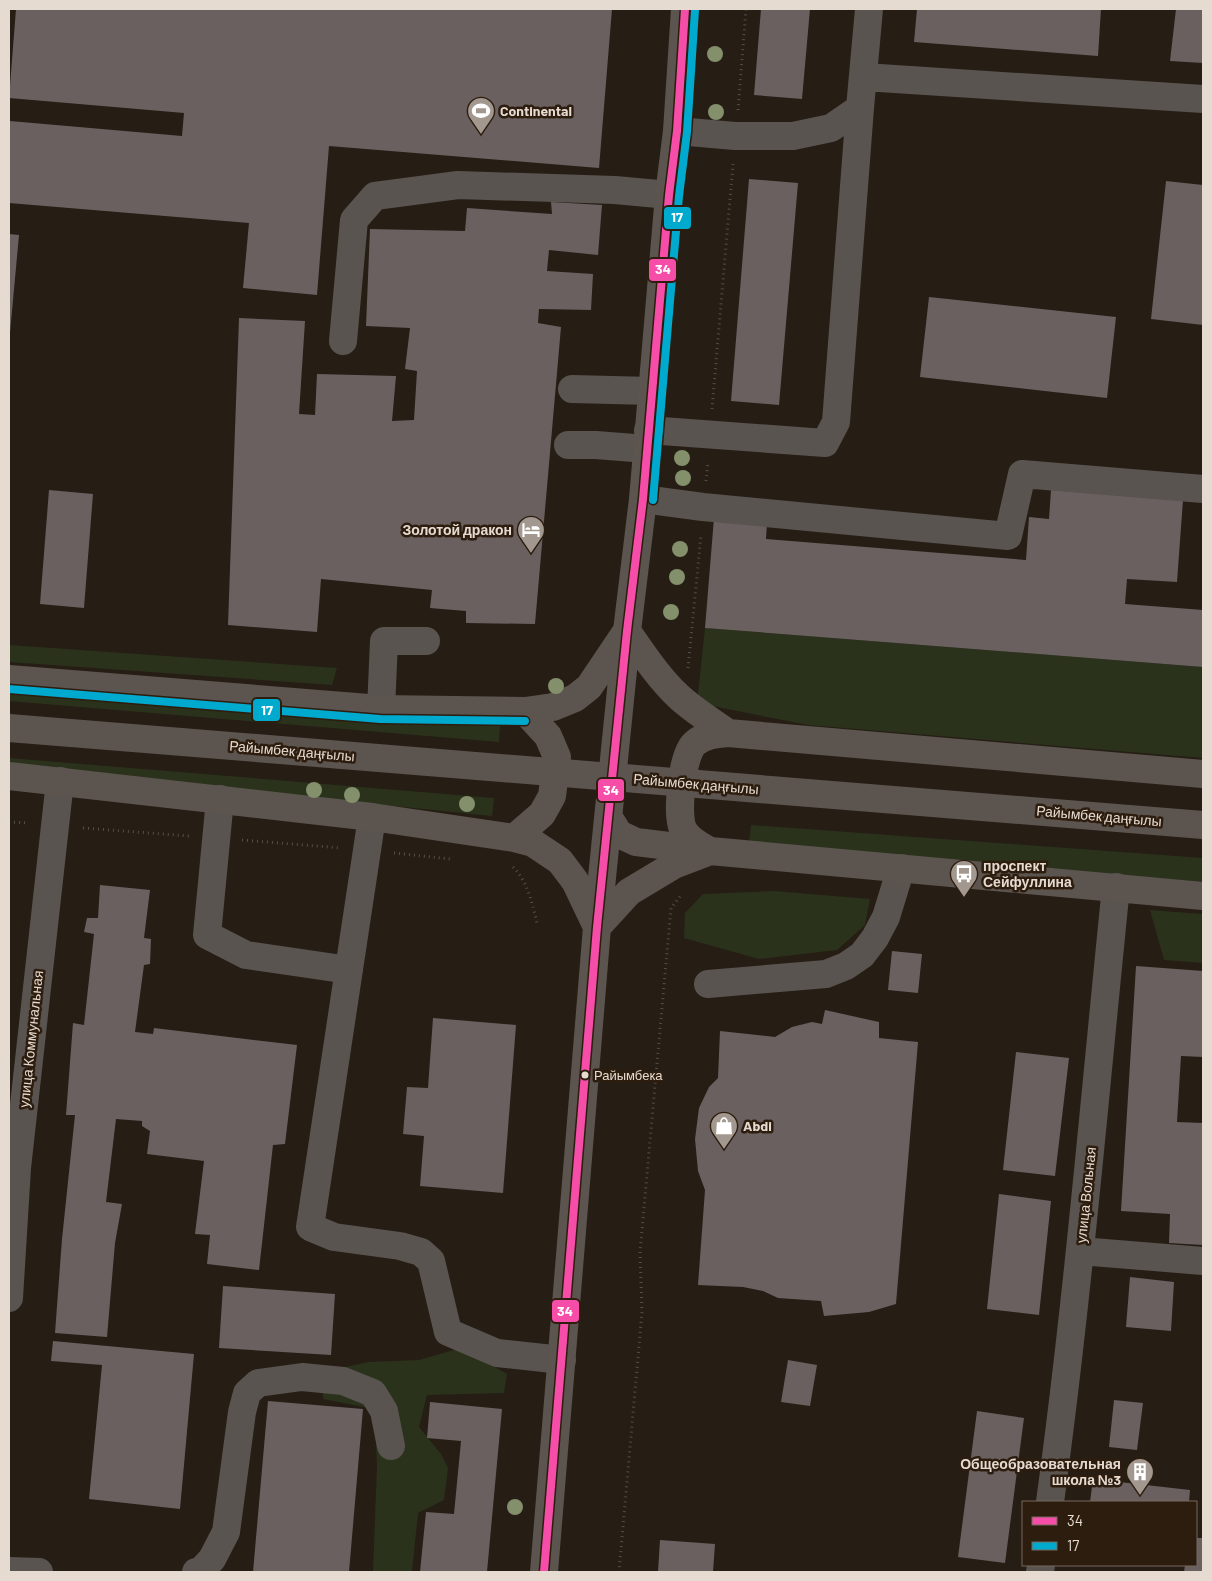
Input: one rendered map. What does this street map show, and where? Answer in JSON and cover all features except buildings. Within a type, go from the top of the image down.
[{"type":"main road","points":[[544,1572],[597,927],[648,439],[669,195],[677,131],[685,9]]},
{"type":"main road","points":[[9,679],[381,710],[525,710],[553,707],[575,698],[589,687],[627,631]]},
{"type":"main road","points":[[627,631],[654,669],[677,695],[728,733]]},
{"type":"main road","points":[[514,838],[542,814],[552,796],[557,757],[548,736],[525,710]]},
{"type":"main road","name":"Райымбек даңғылы","points":[[9,728],[1203,825]]},
{"type":"main road","points":[[710,851],[694,842],[683,830],[679,812],[686,760],[693,744],[710,734],[728,733],[1203,774]]},
{"type":"main road","points":[[9,776],[60,780],[372,817],[514,838],[533,843],[560,861],[575,881],[597,927]]},
{"type":"main road","points":[[609,818],[620,834],[636,842],[710,851],[1203,896]]},
{"type":"main road","points":[[597,927],[629,892],[674,865],[710,851]]},
{"type":"street","points":[[568,445],[596,445],[710,435],[825,443],[836,422],[869,9]]},
{"type":"street","points":[[864,77],[1203,99]]},
{"type":"street","points":[[677,131],[735,136],[793,136],[831,128],[860,108]]},
{"type":"street","points":[[343,341],[354,220],[375,196],[458,185],[615,190],[669,195]]},
{"type":"street","points":[[572,389],[652,391]]},
{"type":"street","points":[[642,499],[703,507],[1008,536],[1022,474],[1203,489]]},
{"type":"street","points":[[381,710],[384,641],[426,641]]},
{"type":"street","name":"улица Коммунальная","points":[[9,1298],[13,1168],[60,780]]},
{"type":"street","points":[[220,799],[207,935],[246,955],[349,970]]},
{"type":"street","points":[[372,817],[310,1227],[334,1237],[400,1246],[421,1252],[431,1262],[448,1332],[498,1353],[562,1360]]},
{"type":"street","points":[[708,984],[826,974],[846,966],[862,955],[875,938],[886,917],[901,868]]},
{"type":"street","name":"улица Вольная","points":[[1050,1501],[1080,1251],[1116,887]]},
{"type":"street","points":[[1080,1251],[1203,1261]]},
{"type":"street","points":[[196,1572],[200,1571],[212,1559],[226,1532],[242,1412],[247,1393],[258,1384],[302,1377],[343,1381],[373,1393],[384,1411],[391,1446]]},
{"type":"street","points":[[9,1572],[39,1572]]},
{"type":"path","points":[[692,676],[688,668],[746,9]]},
{"type":"path","points":[[9,822],[367,850],[454,859]]},
{"type":"path","points":[[511,865],[519,872],[530,895],[537,923]]},
{"type":"path","points":[[619,1572],[642,1312],[640,1252],[671,908],[683,893]]},
{"type":"green space","points":[[705,628],[1203,667],[1203,758],[808,725],[697,703]]},
{"type":"green space","points":[[9,645],[337,668],[332,685],[9,662]]},
{"type":"green space","points":[[9,686],[500,726],[499,742],[9,701]]},
{"type":"green space","points":[[9,758],[494,798],[492,816],[9,767]]},
{"type":"green space","points":[[751,825],[1203,858],[1203,882],[749,843]]},
{"type":"green space","points":[[774,891],[870,899],[865,925],[837,950],[759,959],[684,938],[685,913],[703,894]]},
{"type":"green space","points":[[1150,910],[1203,914],[1203,963],[1164,960]]},
{"type":"green space","points":[[461,1348],[507,1374],[504,1393],[427,1395],[419,1427],[441,1454],[448,1468],[444,1500],[418,1513],[412,1572],[373,1572],[377,1465],[374,1409],[323,1399],[322,1372],[369,1362],[419,1360]]},
{"type":"transit line","name":"34","points":[[544,1572],[597,927],[627,631],[643,499],[669,195],[677,131],[685,9]]},
{"type":"transit line","name":"17","points":[[653,500],[679,196],[687,132],[695,10]]},
{"type":"transit line","name":"17","points":[[9,689],[380,719],[525,721]]},
{"type":"place","name":"Continental","points":[[481,135]]},
{"type":"place","name":"Золотой дракон","points":[[531,554]]},
{"type":"place","name":"проспект Сейфуллина","points":[[964,898]]},
{"type":"place","name":"Райымбека","points":[[585,1075]]},
{"type":"place","name":"Abdi","points":[[724,1150]]},
{"type":"place","name":"Общеобразовательная школа №3","points":[[1140,1496]]}]
